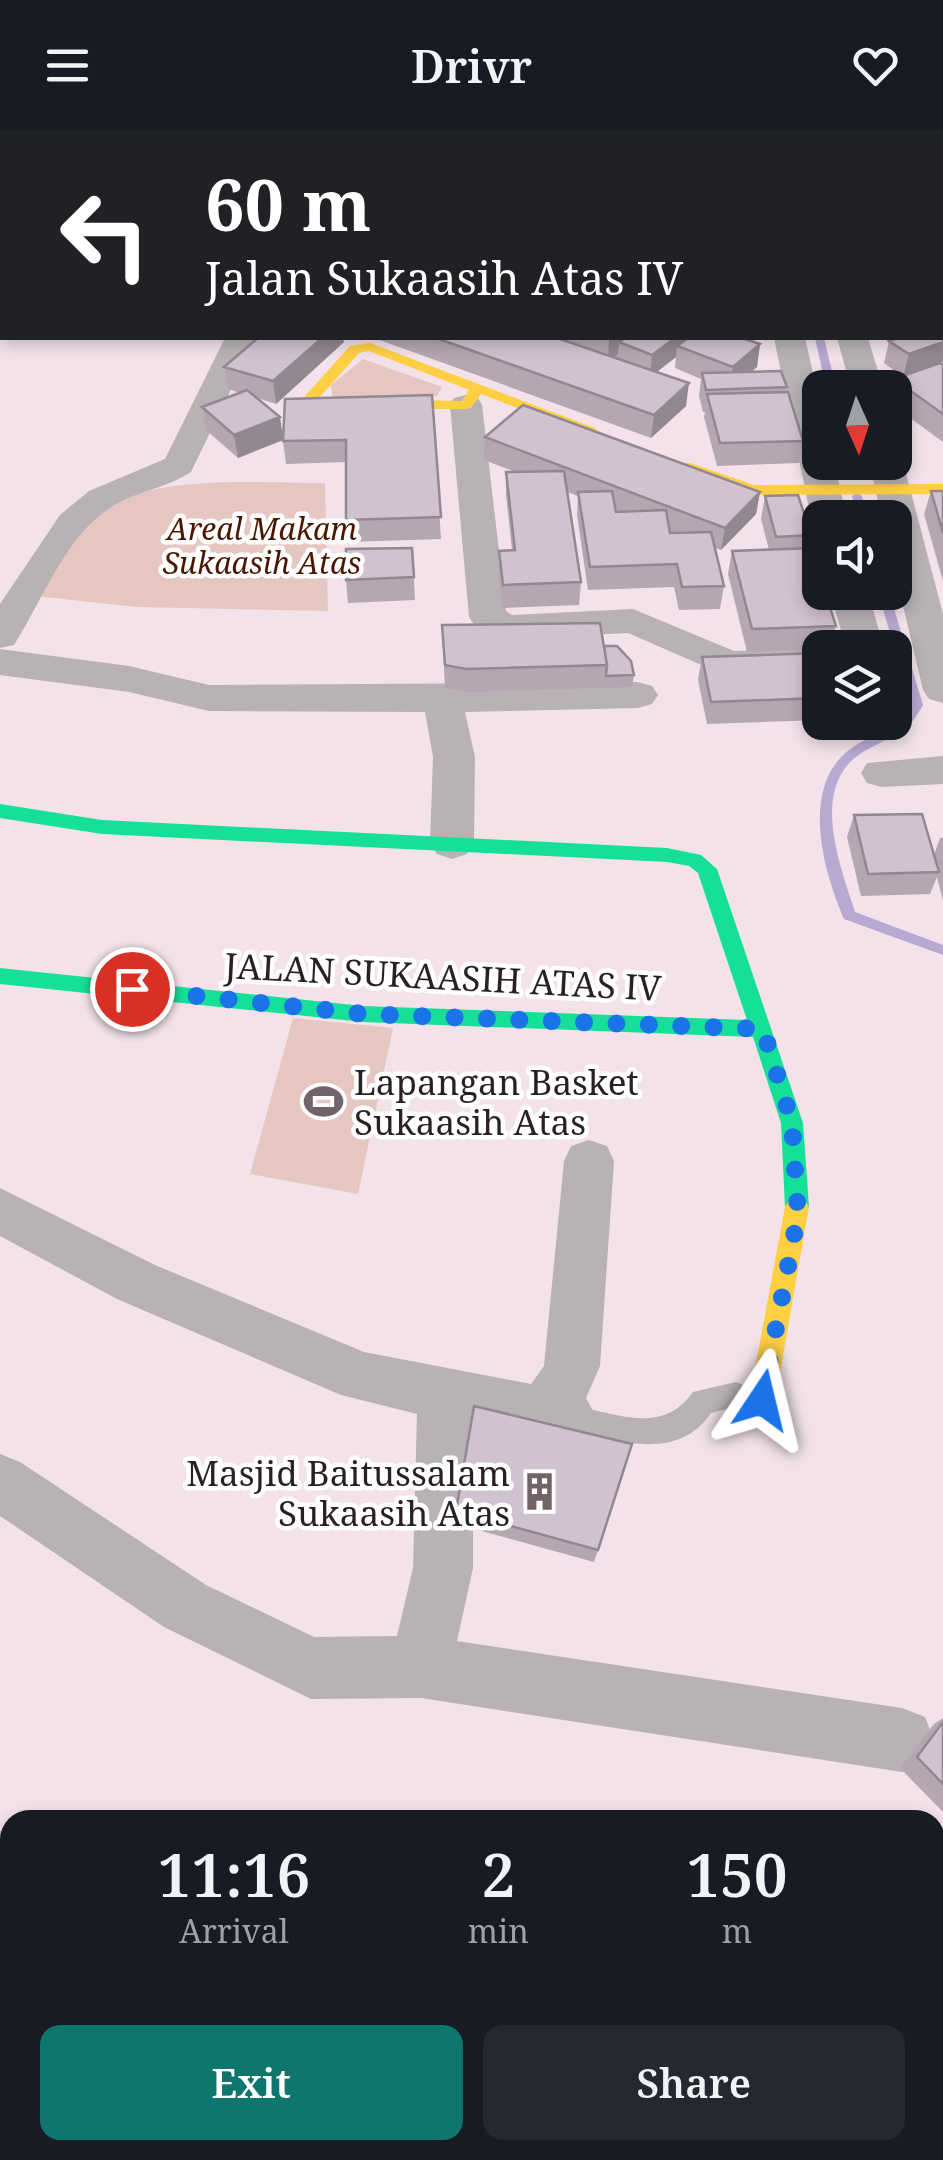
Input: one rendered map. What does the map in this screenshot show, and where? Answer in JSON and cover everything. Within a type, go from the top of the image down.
[{"type":"street","points":[[0,636],[66,529],[82,511],[100,498],[162,478],[179,465],[239,340]]},
{"type":"street","points":[[789,340],[824,500]]},
{"type":"street","points":[[855,340],[862,370]]},
{"type":"street","points":[[471,397],[318,406],[310,399],[315,389],[361,347],[370,347],[471,397],[605,436]]},
{"type":"street","points":[[471,397],[488,617],[506,627],[633,621],[729,664],[802,662]]},
{"type":"street","points":[[660,456],[752,490],[804,500]]},
{"type":"street","points":[[834,500],[881,480]]},
{"type":"street","points":[[891,480],[943,690]]},
{"type":"street","points":[[906,480],[943,489]]},
{"type":"street","points":[[0,662],[129,679],[209,698],[638,695]]},
{"type":"street","points":[[443,699],[454,758],[452,842]]},
{"type":"street","points":[[882,773],[943,770]]},
{"type":"street","points":[[0,811],[102,827],[452,842],[694,860],[707,869],[792,1123],[798,1215],[749,1398]]},
{"type":"street","name":"JALAN SUKAASIH ATAS IV","points":[[0,976],[364,1014],[763,1029]]},
{"type":"street","points":[[0,1210],[136,1282],[361,1377],[554,1415],[572,1366],[589,1161]]},
{"type":"street","points":[[421,1667],[443,1568],[445,1394]]},
{"type":"street","points":[[0,1482],[185,1606],[311,1668],[421,1667],[902,1740]]},
{"type":"lane","points":[[554,1415],[663,1434],[684,1427],[703,1401],[749,1398]]},
{"type":"green space","points":[[363,359],[442,387],[437,396],[333,400],[331,385]]},
{"type":"green space","name":"Areal Makam Sukaasih Atas","points":[[325,483],[328,611],[137,607],[35,596],[76,531],[98,511],[126,497],[192,484]]},
{"type":"green space","name":"Lapangan Basket Sukaasih Atas","points":[[293,1018],[393,1028],[358,1194],[250,1174]]},
{"type":"building","points":[[256,340],[320,340],[273,381],[224,367]]},
{"type":"building","points":[[442,340],[563,340],[689,383],[654,415]]},
{"type":"building","points":[[622,340],[672,340],[652,355],[619,342]]},
{"type":"building","points":[[685,340],[748,340],[760,344],[733,367],[677,346]]},
{"type":"building","points":[[943,340],[943,342],[909,354],[889,341]]},
{"type":"building","points":[[943,365],[943,414],[912,392],[912,373]]},
{"type":"building","points":[[781,371],[787,387],[706,390],[702,373]]},
{"type":"building","points":[[247,390],[280,417],[234,435],[202,407]]},
{"type":"building","points":[[788,392],[802,441],[720,443],[707,394]]},
{"type":"building","points":[[432,395],[441,517],[346,520],[346,440],[283,441],[285,399]]},
{"type":"building","points":[[523,405],[760,492],[725,528],[485,437]]},
{"type":"building","points":[[564,471],[581,582],[503,585],[499,551],[515,550],[506,472]]},
{"type":"building","points":[[612,491],[616,512],[666,510],[670,533],[711,532],[724,586],[682,587],[677,564],[590,567],[578,492]]},
{"type":"building","points":[[931,491],[943,491],[943,533]]},
{"type":"building","points":[[798,495],[802,536],[776,537],[765,496]]},
{"type":"building","points":[[412,548],[414,577],[346,580],[346,549]]},
{"type":"building","points":[[802,548],[802,610],[831,610],[836,626],[752,629],[732,551]]},
{"type":"building","points":[[600,623],[607,665],[466,669],[445,665],[442,625]]},
{"type":"building","points":[[604,646],[617,646],[631,661],[634,675],[606,676]]},
{"type":"building","points":[[802,654],[802,699],[711,702],[702,657]]},
{"type":"building","points":[[922,814],[939,872],[868,874],[854,815]]},
{"type":"building","name":"Masjid Baitussalam Sukaasih Atas","points":[[474,1406],[632,1444],[598,1550],[456,1511]]},
{"type":"building","points":[[943,1722],[943,1784],[917,1757]]},
{"type":"waterway","points":[[819,340],[827,370]]},
{"type":"waterway","points":[[857,496],[858,500]]},
{"type":"waterway","points":[[888,610],[917,705],[896,732],[861,747],[837,770],[829,788],[827,832],[849,915],[943,950]]},
{"type":"traffic: fast","points":[[0,811],[102,827],[667,855],[694,860],[707,869],[792,1123],[797,1207]]},
{"type":"traffic: fast","points":[[0,976],[363,1014],[763,1029]]},
{"type":"traffic: slow","points":[[477,389],[466,405],[318,405],[310,399],[355,349],[370,347],[590,431]]},
{"type":"traffic: slow","points":[[685,466],[752,490],[943,489]]},
{"type":"traffic: slow","points":[[762,1401],[797,1207]]},
{"type":"place","name":"Lapangan Basket Sukaasih Atas","points":[[324,1101]]},
{"type":"place","name":"Masjid Baitussalam Sukaasih Atas","points":[[540,1492]]},
{"type":"route","points":[[132,989],[364,1014],[763,1029],[792,1123],[798,1215],[762,1400]]}]
